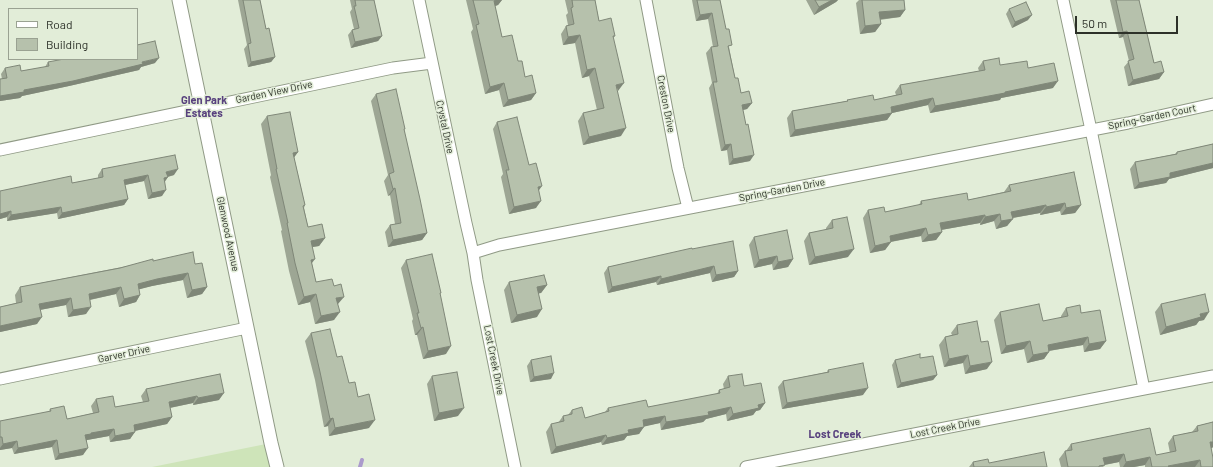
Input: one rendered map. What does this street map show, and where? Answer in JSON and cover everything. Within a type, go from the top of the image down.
[{"type":"street","name":"Glenwood Avenue","points":[[179,0],[277,467]]},
{"type":"street","name":"Crystal Drive","points":[[419,0],[473,253]]},
{"type":"street","name":"Creston Drive","points":[[646,0],[678,168],[688,208]]},
{"type":"street","points":[[1063,0],[1144,389]]},
{"type":"street","name":"Garden View Drive","points":[[0,150],[393,68],[432,63]]},
{"type":"street","name":"Spring-Garden Court","points":[[1091,130],[1213,104]]},
{"type":"street","name":"Spring-Garden Drive","points":[[473,253],[499,244],[1091,130]]},
{"type":"street","name":"Lost Creek Drive","points":[[473,253],[477,280],[515,467]]},
{"type":"street","name":"Garver Drive","points":[[0,379],[247,328]]},
{"type":"street","name":"Lost Creek Drive","points":[[746,467],[1213,376]]},
{"type":"green space","points":[[271,443],[277,467],[152,467]]},
{"type":"building","points":[[243,0],[260,0],[266,29],[269,28],[275,57],[251,62],[248,44],[251,43]]},
{"type":"building","points":[[355,0],[374,0],[382,36],[355,42],[352,30],[359,28],[354,6],[356,6]]},
{"type":"building","points":[[473,0],[496,0],[494,1],[502,37],[512,35],[518,61],[522,61],[525,77],[532,75],[536,93],[508,100],[504,83],[490,87],[476,25],[479,24]]},
{"type":"building","points":[[572,0],[595,0],[599,21],[611,18],[615,36],[613,36],[624,83],[616,85],[626,128],[589,137],[583,113],[604,108],[595,68],[587,70],[580,35],[568,37],[566,26],[574,24],[571,8],[573,7]]},
{"type":"building","points":[[697,0],[720,0],[726,29],[729,29],[732,45],[728,46],[735,78],[738,78],[741,93],[749,91],[752,103],[742,105],[746,125],[748,124],[754,155],[733,159],[731,144],[725,145],[713,82],[717,82],[711,47],[718,46],[712,13],[700,15]]},
{"type":"building","points":[[815,0],[832,0],[819,7]]},
{"type":"building","points":[[862,0],[904,0],[905,10],[879,12],[881,24],[865,26]]},
{"type":"building","points":[[1116,0],[1139,0],[1154,63],[1161,61],[1164,72],[1133,80],[1128,61],[1134,59],[1127,31],[1123,32]]},
{"type":"building","points":[[1026,2],[1032,15],[1015,22],[1009,9]]},
{"type":"building","points":[[155,41],[159,58],[142,62],[143,64],[73,81],[0,96],[0,79],[7,78],[5,68],[20,65],[21,71],[49,66],[48,62],[59,60],[138,60],[138,45]]},
{"type":"building","points":[[999,58],[1000,65],[1027,61],[1028,68],[1054,63],[1058,81],[1005,93],[935,106],[933,98],[891,107],[892,113],[795,130],[792,111],[873,95],[874,100],[902,94],[900,85],[985,70],[983,61]]},
{"type":"building","points":[[396,89],[427,233],[393,240],[390,225],[401,223],[395,188],[393,189],[389,174],[394,172],[376,94]]},
{"type":"building","points":[[290,112],[298,152],[293,153],[305,205],[303,206],[308,227],[322,224],[325,238],[311,241],[315,259],[311,260],[316,282],[332,279],[334,286],[341,284],[344,297],[336,298],[340,312],[321,316],[316,294],[304,297],[295,263],[267,116]]},
{"type":"building","points":[[517,117],[529,165],[536,163],[542,186],[538,187],[541,201],[514,207],[506,170],[509,170],[497,122]]},
{"type":"building","points":[[1213,144],[1213,163],[1170,173],[1170,177],[1139,183],[1135,162],[1177,154],[1177,152]]},
{"type":"building","points":[[175,155],[178,169],[166,172],[168,177],[164,178],[166,190],[152,193],[148,175],[124,180],[128,199],[62,213],[61,207],[11,215],[11,211],[0,214],[0,191],[71,176],[72,183],[103,177],[102,169]]},
{"type":"building","points":[[1074,172],[1081,205],[1066,208],[1065,203],[1011,212],[1013,219],[1001,221],[1000,214],[985,217],[985,215],[940,223],[942,232],[928,235],[926,228],[890,236],[891,242],[875,246],[868,210],[884,207],[885,212],[922,204],[921,201],[967,193],[968,200],[1011,191],[1009,185]]},
{"type":"building","points":[[847,217],[854,249],[815,257],[809,233],[833,228],[832,220]]},
{"type":"building","points":[[787,230],[793,259],[778,262],[777,256],[759,260],[754,237]]},
{"type":"building","points":[[733,241],[738,271],[716,275],[714,266],[661,279],[661,276],[612,287],[608,267],[692,248]]},
{"type":"building","points":[[193,252],[195,264],[202,263],[207,287],[192,290],[188,273],[138,284],[140,295],[124,299],[121,287],[89,294],[91,307],[73,310],[71,298],[39,304],[42,317],[0,326],[0,307],[22,302],[20,287],[120,268],[153,259],[153,261]]},
{"type":"building","points":[[432,254],[451,346],[428,351],[423,327],[421,328],[417,313],[419,313],[406,260]]},
{"type":"building","points":[[544,275],[547,285],[537,287],[542,309],[517,315],[509,282]]},
{"type":"building","points":[[1205,294],[1209,312],[1200,314],[1201,317],[1166,327],[1161,304]]},
{"type":"building","points":[[1039,304],[1043,321],[1068,316],[1066,308],[1080,305],[1081,313],[1100,310],[1106,341],[1089,344],[1088,337],[1048,345],[1049,352],[1033,355],[1030,341],[1006,346],[1000,312]]},
{"type":"building","points":[[977,321],[981,342],[988,341],[992,362],[970,366],[968,355],[949,359],[945,337],[958,334],[957,325]]},
{"type":"building","points":[[330,329],[337,357],[342,356],[349,383],[355,382],[358,397],[369,394],[375,420],[335,428],[333,418],[330,419],[311,333]]},
{"type":"building","points":[[920,354],[920,358],[933,356],[937,375],[901,383],[895,360]]},
{"type":"building","points":[[551,356],[554,373],[534,377],[531,360]]},
{"type":"building","points":[[863,363],[868,388],[787,403],[783,381],[829,372],[828,370]]},
{"type":"building","points":[[457,372],[464,408],[439,413],[432,376]]},
{"type":"building","points":[[220,374],[224,393],[198,398],[197,396],[169,402],[172,417],[134,425],[135,432],[115,436],[114,429],[85,435],[88,448],[59,454],[57,440],[18,448],[17,441],[3,444],[2,437],[0,437],[0,421],[51,411],[50,409],[64,406],[67,419],[99,412],[96,399],[113,396],[115,407],[149,401],[146,389]]},
{"type":"building","points":[[742,374],[744,386],[761,383],[765,403],[758,405],[759,408],[733,414],[731,407],[708,412],[709,415],[666,422],[665,416],[643,420],[644,427],[628,430],[629,433],[607,438],[606,435],[556,447],[551,424],[564,421],[563,416],[572,414],[572,410],[582,407],[585,418],[609,411],[608,408],[646,400],[648,407],[720,393],[719,390],[730,387],[728,376]]},
{"type":"building","points":[[1213,422],[1213,442],[1210,442],[1213,467],[1201,467],[1200,460],[1168,466],[1169,467],[1152,467],[1150,457],[1126,462],[1124,454],[1103,458],[1105,465],[1099,467],[1068,467],[1065,451],[1072,450],[1071,444],[1150,428],[1156,455],[1176,451],[1173,436],[1198,431],[1197,426]]},
{"type":"building","points":[[1044,452],[1047,467],[974,467],[973,462],[988,459],[989,463]]},
{"type":"waterway","points":[[360,467],[362,460]]},
{"type":"district","name":"Glen Park Estates","points":[[204,106]]},
{"type":"district","name":"Lost Creek","points":[[835,434]]}]
